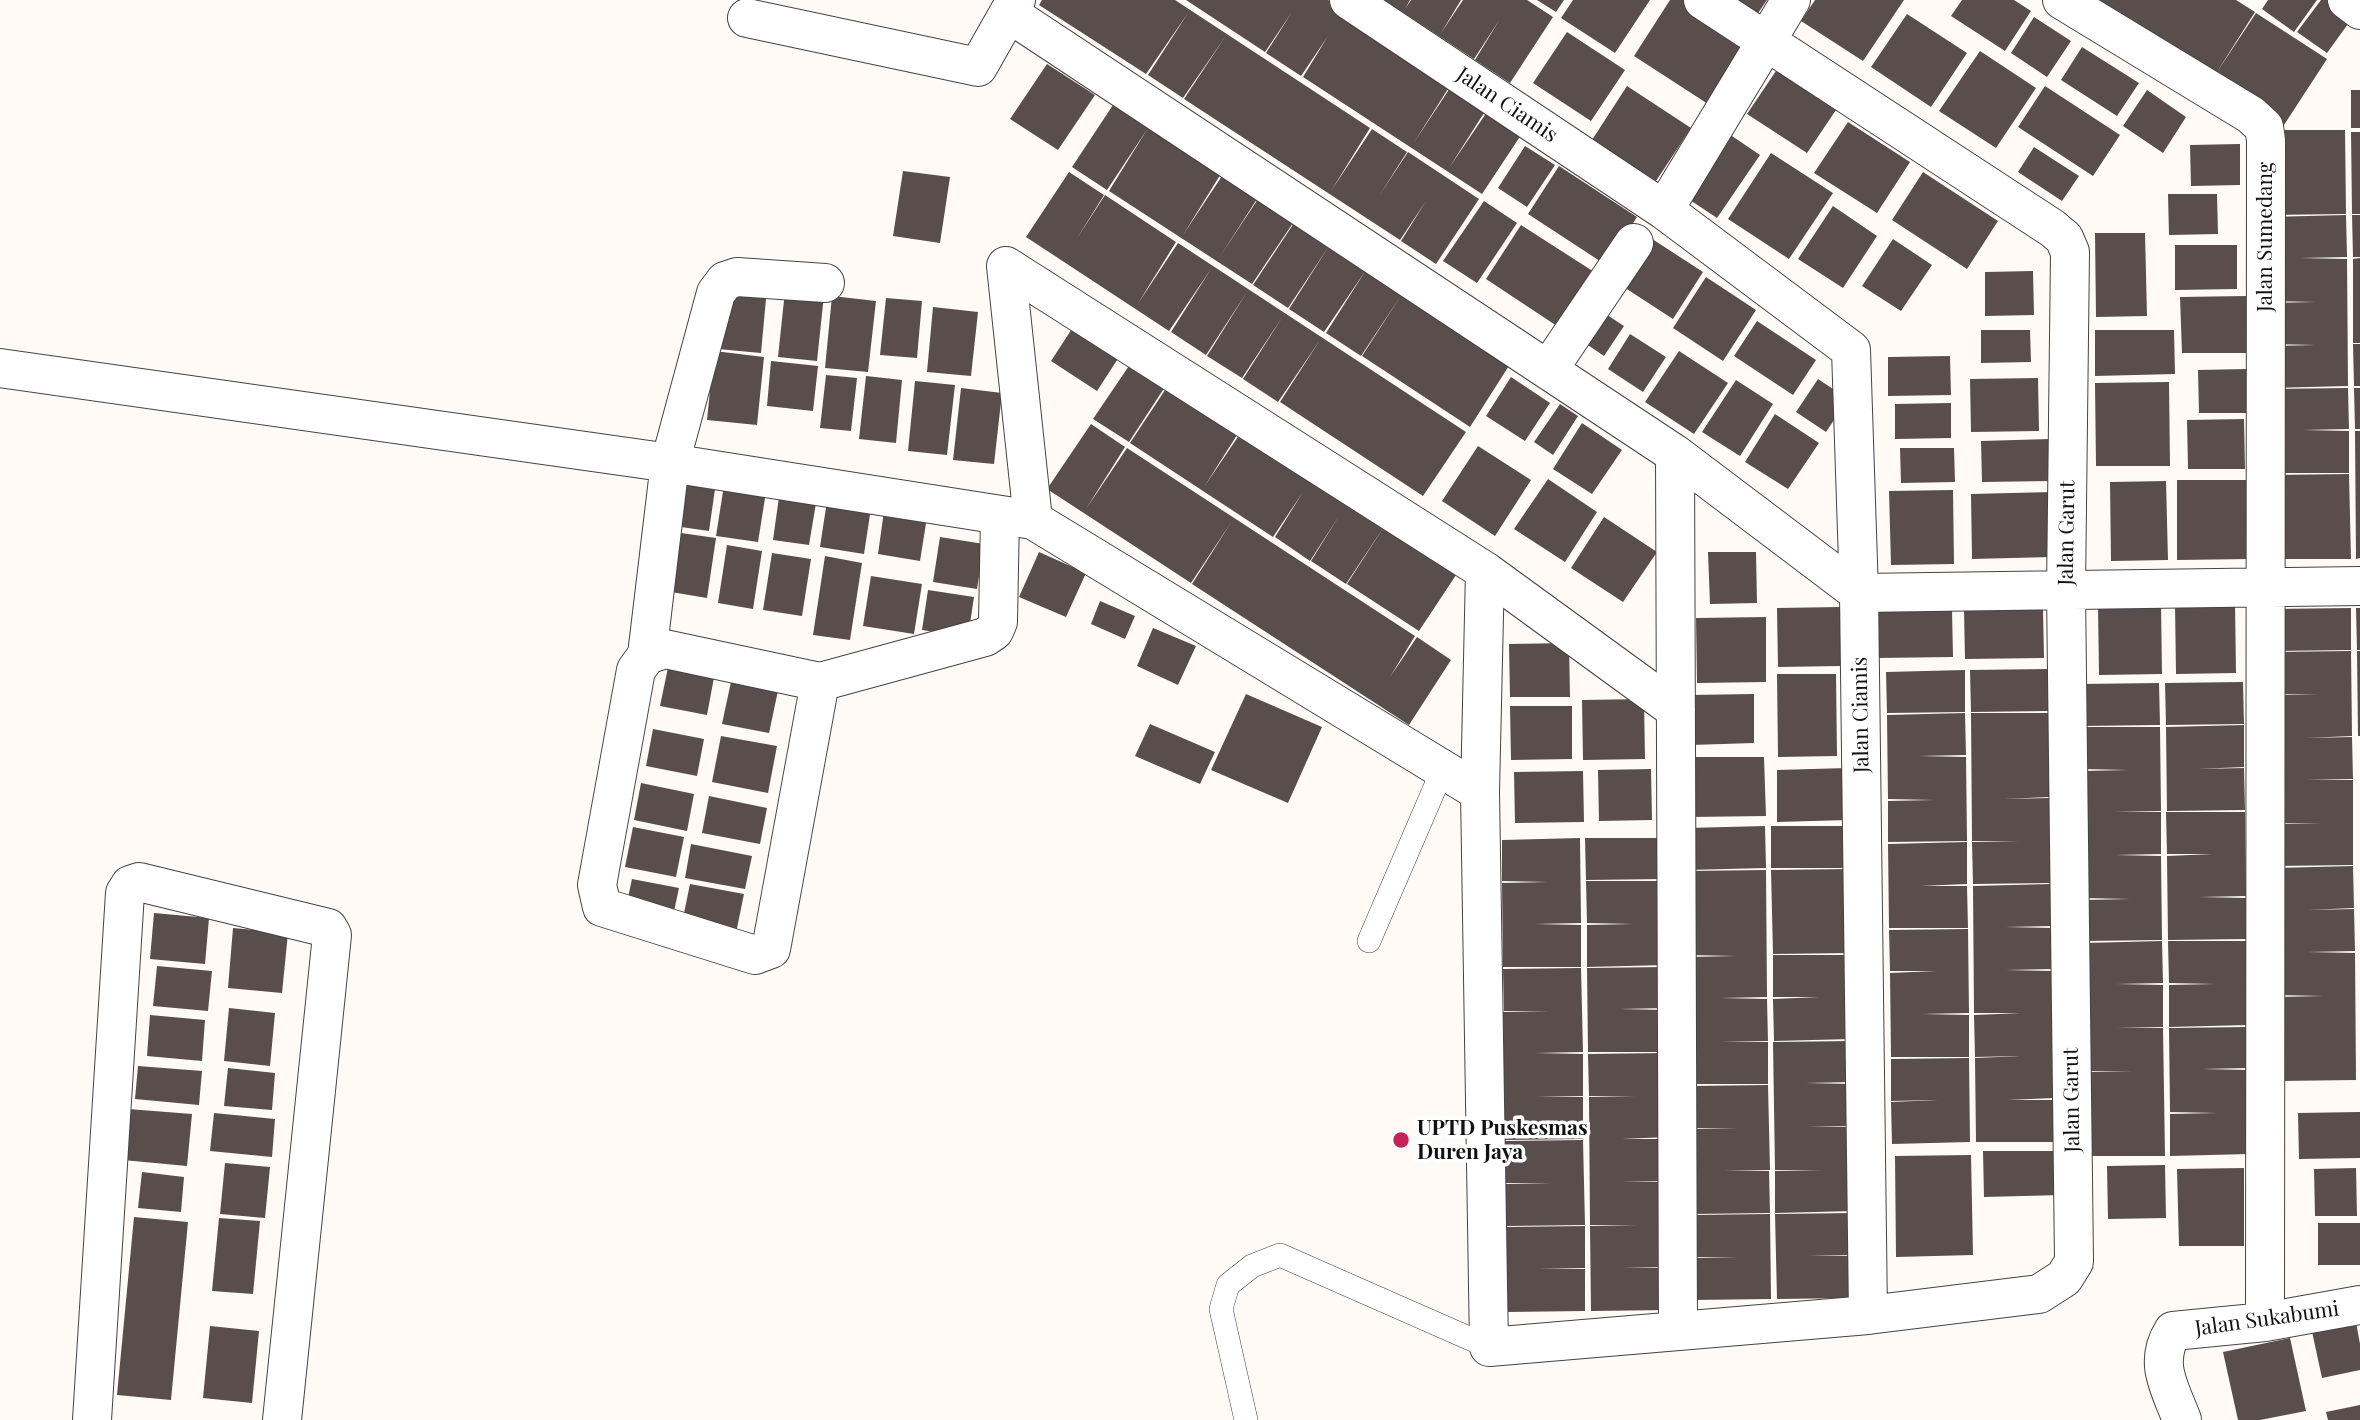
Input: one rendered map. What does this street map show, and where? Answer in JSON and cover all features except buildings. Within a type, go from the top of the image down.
[{"type":"street","name":"Jalan Ciamis","points":[[1349,0],[1664,211],[1852,350],[1859,593],[1868,1315]]},
{"type":"street","name":"Jalan Garut","points":[[1703,0],[2064,238],[2070,252],[2066,590],[2074,1262],[2064,1278],[2039,1294],[1868,1315]]},
{"type":"street","points":[[1664,211],[1791,0]]},
{"type":"street","name":"Jalan Sumedang","points":[[2062,0],[2251,115],[2264,127],[2263,587]]},
{"type":"street","points":[[2347,0],[2360,10]]},
{"type":"street","points":[[747,18],[978,67],[1013,7],[1675,454],[1859,593],[2360,586]]},
{"type":"street","points":[[1548,370],[1634,243]]},
{"type":"street","points":[[820,682],[771,949],[765,954],[755,955],[602,907],[597,895],[636,670],[647,656],[665,649],[820,682],[985,637],[993,631],[998,622],[1017,518],[1006,266],[1485,571],[1676,710]]},
{"type":"street","points":[[647,656],[670,463],[716,293],[725,281],[737,277],[825,283]]},
{"type":"street","points":[[0,368],[670,463],[1017,518],[1480,792]]},
{"type":"street","points":[[1675,454],[1678,1331]]},
{"type":"street","points":[[1485,571],[1480,792],[1489,1348],[1868,1315]]},
{"type":"street","points":[[2263,587],[2265,1322]]},
{"type":"street","points":[[92,1420],[125,893],[130,885],[139,882],[328,928],[332,934],[282,1420]]},
{"type":"street","name":"Jalan Sukabumi","points":[[2182,1420],[2164,1370],[2163,1348],[2173,1331],[2265,1322],[2360,1306]]},
{"type":"lane","points":[[1369,942],[1443,769]]},
{"type":"lane","points":[[1246,1420],[1221,1309],[1228,1285],[1252,1266],[1280,1255],[1489,1348]]},
{"type":"place","name":"UPTD Puskesmas Duren Jaya","points":[[1401,1140]]}]
